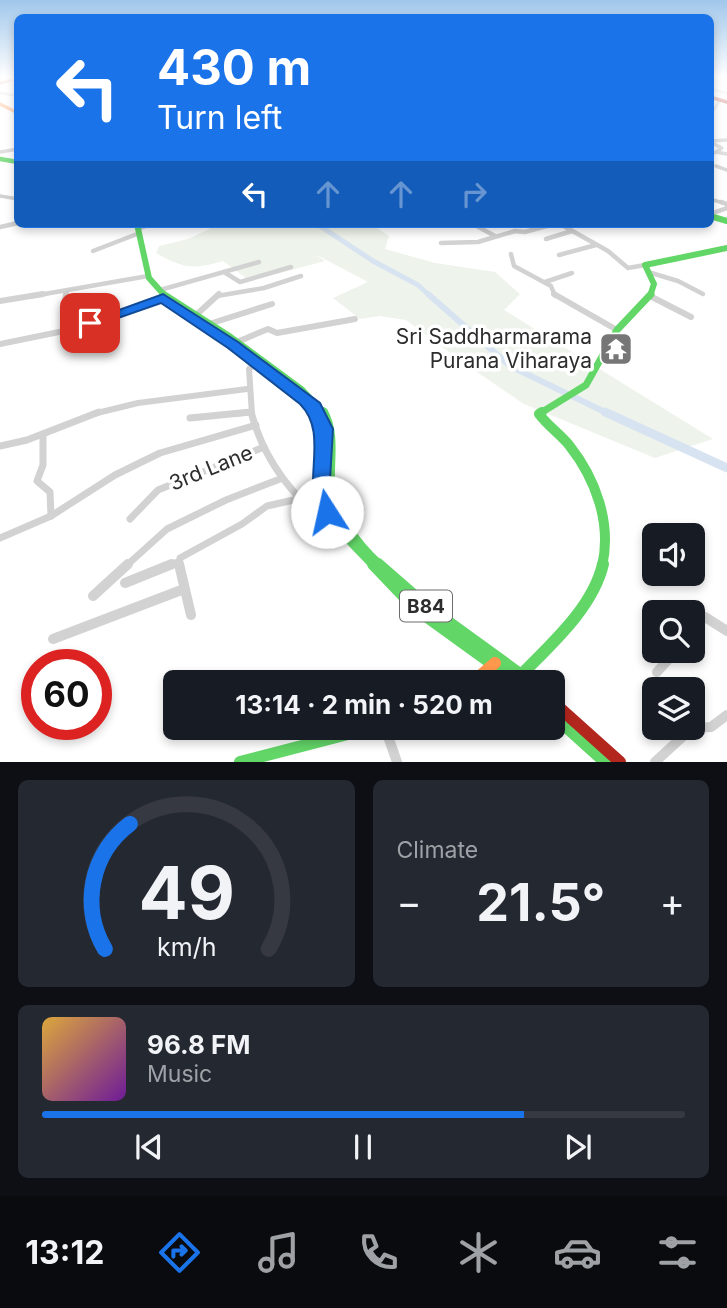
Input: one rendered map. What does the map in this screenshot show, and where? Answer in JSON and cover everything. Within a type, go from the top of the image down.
[{"type":"main road","points":[[138,229],[145,277]]},
{"type":"main road","points":[[527,670],[585,605],[606,562],[610,537],[603,503],[581,464],[561,435],[539,414],[586,385],[617,330],[650,296],[654,284],[647,268],[727,248]]},
{"type":"main road","name":"B84","points":[[145,277],[162,294],[313,399],[325,415],[332,434],[332,492],[338,512],[361,543],[422,603],[506,670]]},
{"type":"main road","name":"B84","points":[[162,294],[237,342],[306,400],[322,422],[325,435],[320,480],[327,512],[354,547],[416,609],[496,662]]},
{"type":"main road","points":[[487,670],[496,662]]},
{"type":"main road","points":[[565,713],[620,762]]},
{"type":"main road","points":[[565,726],[605,762]]},
{"type":"main road","points":[[240,762],[325,740]]},
{"type":"street","points":[[714,143],[722,148],[716,152]]},
{"type":"street","points":[[716,152],[727,154]]},
{"type":"street","points":[[716,166],[727,170]]},
{"type":"street","points":[[480,228],[495,236]]},
{"type":"street","points":[[441,243],[478,242],[534,228]]},
{"type":"street","points":[[567,228],[628,268],[647,268],[703,294]]},
{"type":"street","points":[[93,251],[138,229]]},
{"type":"street","points":[[546,239],[572,231]]},
{"type":"street","points":[[559,255],[596,245]]},
{"type":"street","points":[[511,254],[514,266],[545,282],[555,291],[555,296],[617,330]]},
{"type":"street","points":[[0,344],[90,323],[162,294],[259,262]]},
{"type":"street","points":[[224,272],[240,282],[291,267]]},
{"type":"street","points":[[545,282],[572,273]]},
{"type":"street","points":[[195,316],[220,293],[264,288],[301,276]]},
{"type":"street","points":[[0,302],[145,277]]},
{"type":"street","points":[[64,310],[66,291]]},
{"type":"street","points":[[650,296],[691,317]]},
{"type":"street","points":[[209,324],[272,304]]},
{"type":"street","points":[[237,342],[268,330],[277,333],[355,319]]},
{"type":"street","points":[[90,323],[95,346]]},
{"type":"street","points":[[258,361],[249,369],[247,389],[251,412],[280,479],[314,513],[338,512]]},
{"type":"street","points":[[0,446],[43,434],[100,411],[247,389]]},
{"type":"street","points":[[190,418],[251,412]]},
{"type":"street","points":[[0,538],[51,516],[115,475],[160,453],[256,425]]},
{"type":"street","points":[[43,434],[43,465],[37,481],[50,492],[51,516]]},
{"type":"street","name":"3rd Lane","points":[[130,519],[158,490],[264,447]]},
{"type":"street","points":[[93,596],[167,529],[226,500],[280,479]]},
{"type":"street","points":[[125,583],[178,562],[185,555],[242,524],[267,506],[298,499]]},
{"type":"street","points":[[178,562],[191,615]]},
{"type":"street","points":[[53,639],[184,589]]},
{"type":"street","points":[[705,617],[727,631]]},
{"type":"street","points":[[657,672],[665,663]]},
{"type":"street","points":[[655,762],[692,728],[711,727],[727,715]]},
{"type":"street","points":[[389,740],[397,762]]},
{"type":"shaded area","points":[[211,228],[377,228],[389,236],[385,249],[435,263],[495,272],[520,294],[504,310],[713,439],[655,458],[524,404],[406,320],[379,316],[360,319],[333,298],[368,282],[315,254],[325,261],[250,281],[223,261],[204,266],[188,266],[156,253],[159,246],[188,239]]},
{"type":"waterway","points":[[323,228],[373,261],[418,285],[430,296]]},
{"type":"waterway","points":[[428,294],[510,366],[609,414]]},
{"type":"waterway","points":[[605,412],[727,468]]},
{"type":"traffic: fast","points":[[0,159],[14,161]]},
{"type":"traffic: fast","points":[[714,217],[727,221]]},
{"type":"traffic: fast","points":[[139,228],[146,271],[159,291],[230,337],[317,403],[329,428],[332,497],[354,537],[375,562],[425,605],[515,670]]},
{"type":"traffic: fast","points":[[526,670],[570,622],[588,597],[601,573],[607,547],[604,518],[593,486],[572,449],[539,414],[586,385],[617,330],[651,294],[654,284],[645,265],[727,248]]},
{"type":"traffic: fast","points":[[324,448],[323,496],[334,523],[416,609],[500,670]]},
{"type":"traffic: fast","points":[[565,726],[605,762]]},
{"type":"traffic: fast","points":[[240,762],[325,740]]},
{"type":"traffic: slow","points":[[487,670],[495,663]]},
{"type":"traffic: jam","points":[[565,713],[620,762]]},
{"type":"place","name":"Sri Saddharmarama Purana Viharaya","points":[[616,349]]},
{"type":"route","points":[[90,323],[163,298],[208,327],[306,400],[314,407],[324,429],[325,444],[320,480],[327,512]]}]
